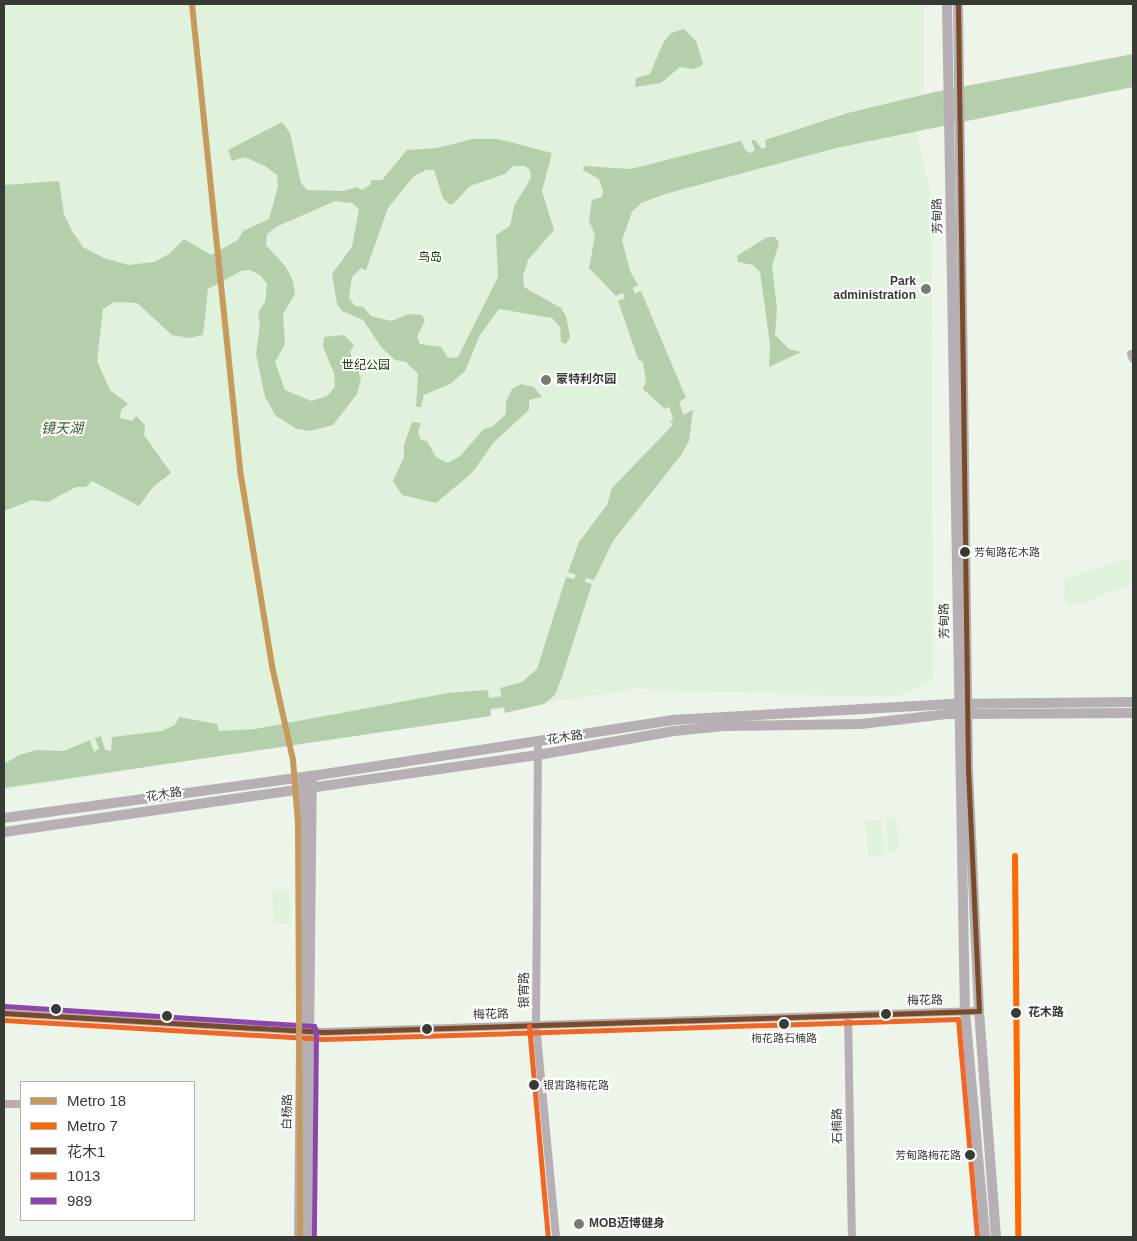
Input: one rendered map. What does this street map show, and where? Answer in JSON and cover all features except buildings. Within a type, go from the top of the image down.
[{"type":"main road","name":"芳甸路","points":[[947,4],[954,81]]},
{"type":"main road","name":"芳甸路","points":[[958,4],[954,81],[954,136],[963,709],[965,1011],[985,1237]]},
{"type":"main road","name":"花木路","points":[[4,832],[538,742],[714,716],[1133,702]]},
{"type":"main road","name":"芳甸路","points":[[963,709],[978,1011],[996,1237]]},
{"type":"main road","name":"花木路","points":[[4,818],[538,754],[716,727],[861,724],[963,709],[1133,713]]},
{"type":"main road","name":"白杨路","points":[[299,1237],[305,1032],[308,781]]},
{"type":"main road","name":"白杨路","points":[[305,1032],[307,1237]]},
{"type":"street","name":"银宵路","points":[[538,742],[536,1025],[556,1237]]},
{"type":"street","name":"梅花路","points":[[4,1013],[305,1032],[978,1011]]},
{"type":"street","name":"石楠路","points":[[848,1015],[852,1237]]},
{"type":"street","points":[[4,1104],[20,1104]]},
{"type":"green space","name":"世纪公园","points":[[4,4],[924,4],[924,81],[918,138],[931,196],[933,681],[904,695],[846,696],[634,689],[4,790]]},
{"type":"green space","points":[[1133,556],[1133,583],[1077,606],[1065,601],[1064,579]]},
{"type":"green space","points":[[896,817],[899,850],[888,854],[885,818]]},
{"type":"green space","points":[[881,819],[886,854],[869,856],[865,821]]},
{"type":"green space","points":[[272,890],[289,890],[291,924],[274,925]]},
{"type":"water","points":[[684,29],[696,41],[703,63],[701,66],[693,69],[680,67],[661,83],[635,87],[636,78],[650,74],[663,43],[671,33]]},
{"type":"water","points":[[1133,54],[1133,87],[836,148],[665,194],[641,203],[632,212],[622,240],[630,271],[638,285],[616,296],[589,268],[595,236],[589,220],[592,200],[602,197],[603,191],[599,179],[583,170],[584,166],[631,169],[741,141],[746,151],[751,153],[755,150],[751,140],[755,140],[762,149],[766,147],[765,140],[848,113],[935,92]]},
{"type":"water","name":"镜天湖","points":[[282,122],[290,133],[301,183],[307,190],[343,191],[357,187],[362,190],[371,184],[371,180],[382,180],[407,150],[437,148],[473,139],[498,139],[552,153],[542,191],[554,230],[528,260],[523,276],[524,287],[561,308],[566,316],[570,337],[566,344],[561,342],[560,327],[552,318],[499,309],[480,335],[465,371],[450,384],[424,395],[421,407],[416,407],[418,374],[406,362],[395,360],[382,348],[363,320],[342,311],[337,304],[332,274],[352,247],[359,209],[352,203],[335,201],[276,227],[267,234],[266,245],[286,267],[293,281],[295,294],[283,314],[285,344],[275,362],[285,390],[311,401],[327,396],[335,387],[334,373],[323,347],[324,337],[344,335],[354,345],[350,352],[361,378],[357,394],[333,425],[310,431],[297,429],[276,416],[265,397],[256,354],[260,325],[258,313],[265,302],[267,284],[260,275],[250,270],[241,271],[208,289],[203,335],[189,338],[172,335],[137,303],[114,302],[103,309],[97,361],[110,390],[128,404],[121,410],[120,418],[132,421],[136,416],[145,425],[144,435],[171,473],[153,487],[139,506],[92,481],[86,487],[76,487],[48,502],[32,500],[4,511],[4,185],[59,181],[64,214],[72,231],[83,247],[104,258],[128,265],[154,262],[169,254],[184,239],[211,255],[238,240],[243,231],[269,219],[278,186],[277,175],[265,166],[245,157],[232,161],[228,150]],"holes":[[[513,166],[525,166],[530,170],[531,178],[514,206],[510,226],[496,235],[498,277],[458,357],[448,358],[441,347],[420,344],[417,337],[425,320],[422,315],[408,314],[392,321],[371,316],[363,307],[355,306],[349,298],[352,277],[361,268],[366,270],[388,208],[414,176],[426,170],[434,170],[443,198],[449,204],[453,204],[470,186],[505,174]]]},
{"type":"water","points":[[767,237],[775,237],[779,242],[772,267],[777,308],[775,335],[789,349],[801,352],[769,367],[770,345],[760,272],[753,265],[738,262],[737,256]]},
{"type":"water","points":[[641,291],[686,398],[665,409],[643,389],[646,381],[643,362],[638,359],[618,301]]},
{"type":"water","points":[[521,384],[534,387],[542,397],[529,400],[529,410],[494,442],[472,473],[436,503],[402,495],[393,481],[404,457],[404,445],[412,422],[421,423],[418,432],[421,440],[427,441],[436,457],[448,463],[460,456],[484,429],[492,427],[506,414],[506,402],[512,389]]},
{"type":"water","points":[[693,410],[689,441],[681,455],[613,541],[594,580],[568,572],[579,542],[607,505],[612,488],[673,425],[670,421]]},
{"type":"water","points":[[566,577],[592,584],[555,695],[544,704],[505,713],[500,688],[522,682],[537,669]]},
{"type":"water","points":[[488,690],[491,716],[4,788],[4,764],[19,755],[36,750],[64,751],[90,740],[94,752],[99,749],[95,738],[101,736],[105,750],[111,751],[112,737],[162,731],[175,725],[179,717],[217,724],[219,731],[255,729],[448,693]]},
{"type":"waterway","points":[[621,276],[636,309]]},
{"type":"waterway","points":[[670,391],[682,431]]},
{"type":"waterway","points":[[574,596],[585,561]]},
{"type":"waterway","points":[[476,705],[517,699]]},
{"type":"metro line","name":"18","points":[[192,4],[241,476],[272,666],[293,760],[298,823],[300,1237]]},
{"type":"metro line","name":"7","points":[[1015,856],[1018,1237]]},
{"type":"transit line","name":"花木1","points":[[4,1013],[324,1032],[979,1011],[968,769],[958,4]]},
{"type":"transit line","name":"989","points":[[4,1006],[314,1026],[316,1032],[314,1237]]},
{"type":"transit line","name":"1013","points":[[4,1020],[324,1039],[958,1019],[977,1237]]},
{"type":"transit line","name":"1013","points":[[529,1026],[548,1237]]},
{"type":"place","name":"Park administration","points":[[926,289]]},
{"type":"place","name":"蒙特利尔园","points":[[546,380]]},
{"type":"place","name":"芳甸路花木路","points":[[965,552]]},
{"type":"place","name":"花木路","points":[[1016,1013]]},
{"type":"place","name":"梅花路石楠路","points":[[784,1024]]},
{"type":"place","name":"银霄路梅花路","points":[[534,1085]]},
{"type":"place","name":"芳甸路梅花路","points":[[970,1155]]},
{"type":"place","name":"MOB迈博健身","points":[[579,1224]]},
{"type":"park label","name":"鸟岛","points":[[430,258]]}]
